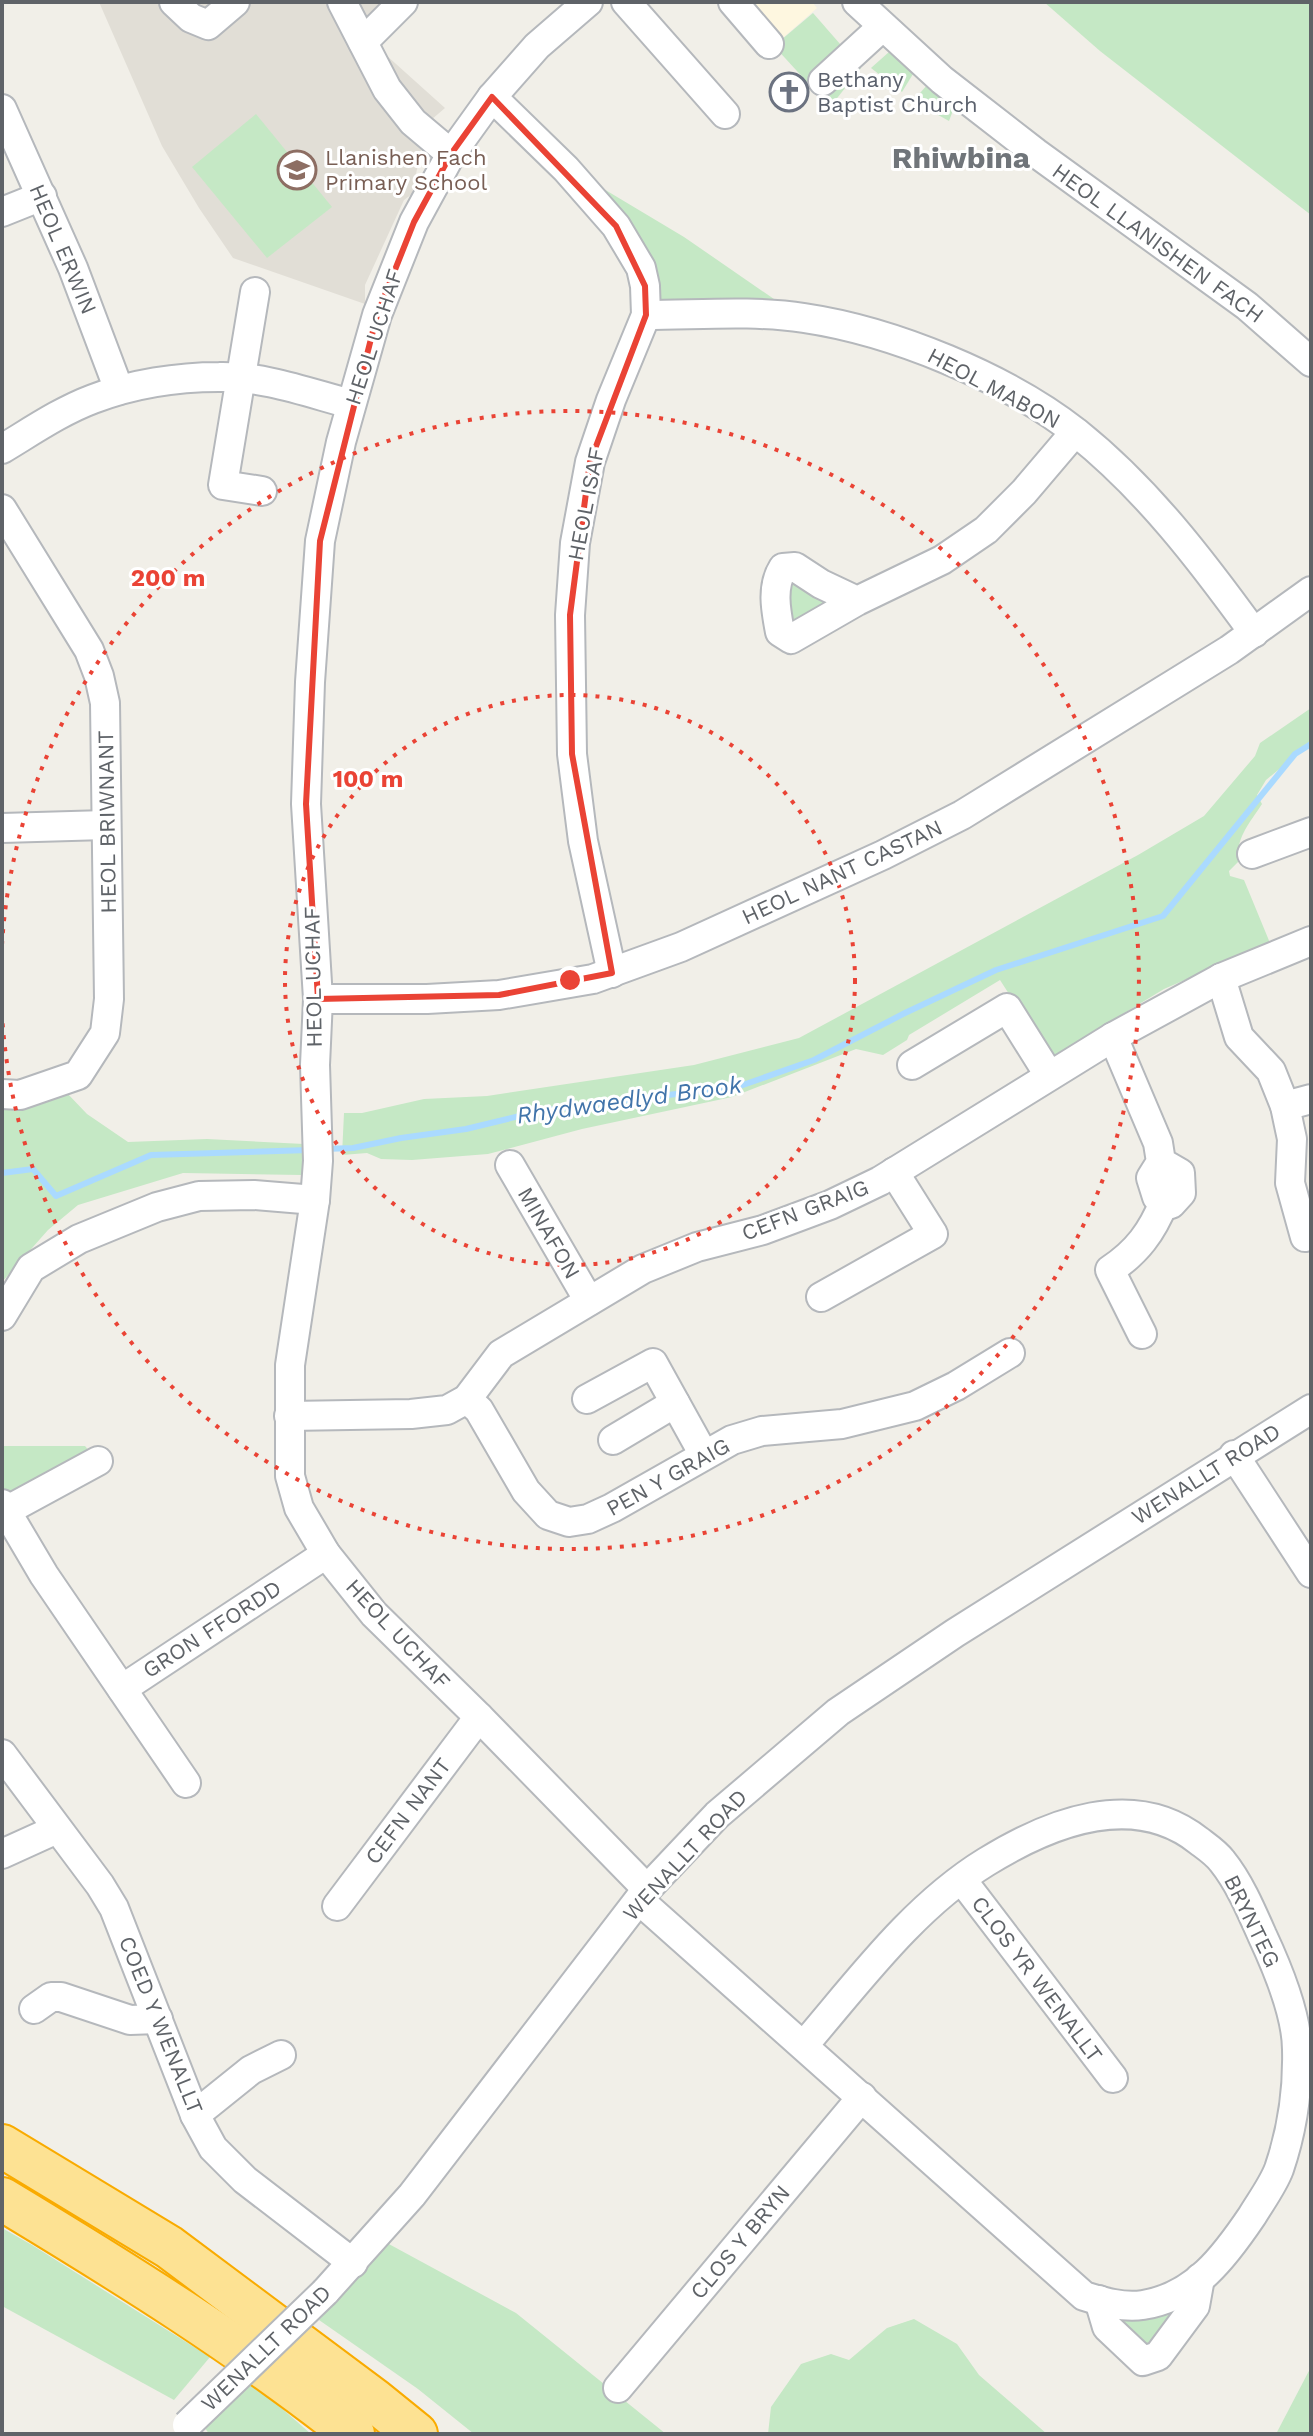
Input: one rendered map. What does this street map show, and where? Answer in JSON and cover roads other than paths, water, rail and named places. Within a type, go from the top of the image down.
[{"type":"highway","points":[[2,2146],[169,2247],[416,2434]]},
{"type":"highway","points":[[2,2199],[145,2286],[221,2337],[353,2434]]},
{"type":"street","points":[[174,2],[191,18],[208,25],[235,2]]},
{"type":"street","points":[[342,2],[387,89],[413,122],[451,154]]},
{"type":"street","points":[[363,42],[403,2]]},
{"type":"street","name":"HEOL UCHAF","points":[[588,2],[537,46],[492,97],[451,154],[414,222],[382,302],[351,404],[320,541],[310,682],[306,804],[318,999],[315,1065],[318,1151],[315,1200],[290,1365],[290,1476],[299,1508],[326,1554],[374,1614],[479,1717],[643,1894]]},
{"type":"street","points":[[626,2],[725,114]]},
{"type":"street","points":[[733,2],[769,44]]},
{"type":"street","name":"HEOL LLANISHEN FACH","points":[[857,2],[942,80],[1036,153],[1247,306],[1311,362]]},
{"type":"street","points":[[823,81],[882,27]]},
{"type":"street","name":"HEOL ISAF","points":[[492,97],[566,169],[616,226],[641,268],[645,286],[646,315],[611,400],[590,462],[575,543],[570,615],[572,754],[583,841],[612,973]]},
{"type":"street","name":"HEOL ERWIN","points":[[2,109],[73,268],[119,390]]},
{"type":"street","points":[[2,212],[42,196]]},
{"type":"street","points":[[255,292],[223,485],[262,491]]},
{"type":"street","name":"HEOL MABON","points":[[646,315],[772,314],[819,321],[891,338],[974,372],[1040,407],[1075,432],[1163,516],[1200,558],[1254,633]]},
{"type":"street","points":[[2,449],[68,410],[119,390],[149,383],[221,377],[242,379],[288,387],[351,404]]},
{"type":"street","points":[[857,601],[942,560],[986,530],[1024,492],[1075,432]]},
{"type":"street","name":"HEOL BRIWNANT","points":[[2,509],[89,650],[105,703],[109,999],[105,1033],[78,1075],[20,1095],[2,1094]]},
{"type":"street","name":"HEOL NANT CASTAN","points":[[318,999],[427,999],[499,995],[566,985],[612,973],[681,947],[779,904],[962,815],[1254,633],[1311,591]]},
{"type":"street","points":[[2,828],[106,825]]},
{"type":"street","points":[[1252,854],[1311,832]]},
{"type":"street","name":"CEFN GRAIG","points":[[467,1399],[501,1354],[643,1269],[697,1247],[763,1230],[817,1210],[894,1172],[1113,1037],[1221,978],[1311,941]]},
{"type":"street","points":[[1221,978],[1239,1037],[1298,1103],[1290,1183],[1305,1237]]},
{"type":"street","points":[[912,1065],[1007,1008],[1049,1075]]},
{"type":"street","points":[[1113,1037],[1158,1143],[1161,1162],[1151,1178],[1157,1197],[1164,1202],[1153,1229],[1131,1256],[1110,1270],[1142,1334]]},
{"type":"street","name":"MINAFON","points":[[510,1165],[589,1301]]},
{"type":"street","points":[[821,1297],[933,1234],[894,1172]]},
{"type":"street","points":[[2,1316],[31,1268],[79,1239],[157,1207],[199,1196],[254,1195],[315,1200]]},
{"type":"street","name":"PEN Y GRAIG","points":[[467,1399],[479,1410],[526,1491],[548,1515],[569,1522],[588,1519],[612,1508],[732,1440],[762,1431],[842,1424],[915,1406],[956,1386],[1010,1353]]},
{"type":"street","points":[[587,1399],[653,1363],[704,1455]]},
{"type":"street","points":[[289,1416],[411,1414],[447,1410],[467,1399]]},
{"type":"street","points":[[613,1440],[675,1403]]},
{"type":"street","name":"WENALLT ROAD","points":[[182,2430],[353,2263],[412,2195],[643,1894],[717,1815],[838,1712],[955,1633],[1311,1409]]},
{"type":"street","points":[[1234,1455],[1311,1573]]},
{"type":"street","points":[[4,1508],[98,1461]]},
{"type":"street","name":"GRON FFORDD","points":[[4,1508],[44,1575],[122,1689],[326,1554]]},
{"type":"street","points":[[122,1689],[186,1783]]},
{"type":"street","name":"CEFN NANT","points":[[337,1906],[479,1717]]},
{"type":"street","name":"COED Y WENALLT","points":[[2,1754],[114,1908],[195,2115],[213,2148],[225,2163],[353,2263]]},
{"type":"street","name":"BRYNTEG","points":[[643,1894],[804,2045],[1084,2296],[1119,2305],[1143,2305],[1182,2291],[1219,2262],[1278,2171],[1297,2086],[1297,2046],[1287,1999],[1271,1954],[1221,1859],[1184,1829],[1150,1817],[1115,1813],[1077,1820],[1029,1839],[985,1862],[944,1892],[916,1919],[804,2045]]},
{"type":"street","points":[[2,1854],[57,1829]]},
{"type":"street","name":"CLOS YR WENALLT","points":[[962,1880],[1113,2078]]},
{"type":"street","points":[[34,2009],[51,1997],[61,1997],[130,2020],[158,2019]]},
{"type":"street","points":[[195,2115],[251,2070],[281,2055]]},
{"type":"street","name":"CLOS Y BRYN","points":[[618,2388],[862,2097]]},
{"type":"street","name":"BRYNTEG","points":[[1099,2300],[1107,2327],[1143,2361],[1158,2356],[1195,2306],[1200,2278]]},
{"type":"waterway","name":"Rhydwaedlyd Brook","points":[[324,1149],[353,1148],[466,1129],[540,1111],[740,1086],[814,1060],[996,970],[1163,916],[1295,754],[1311,744]]},
{"type":"waterway","name":"Rhydwaedlyd Brook","points":[[2,1173],[33,1169],[56,1196],[151,1155],[309,1150]]},
{"type":"place","name":"Bethany Baptist Church","points":[[789,92]]},
{"type":"place","name":"Llanishen Fach Primary School","points":[[297,170]]},
{"type":"district","name":"Rhiwbina","points":[[961,157]]}]
